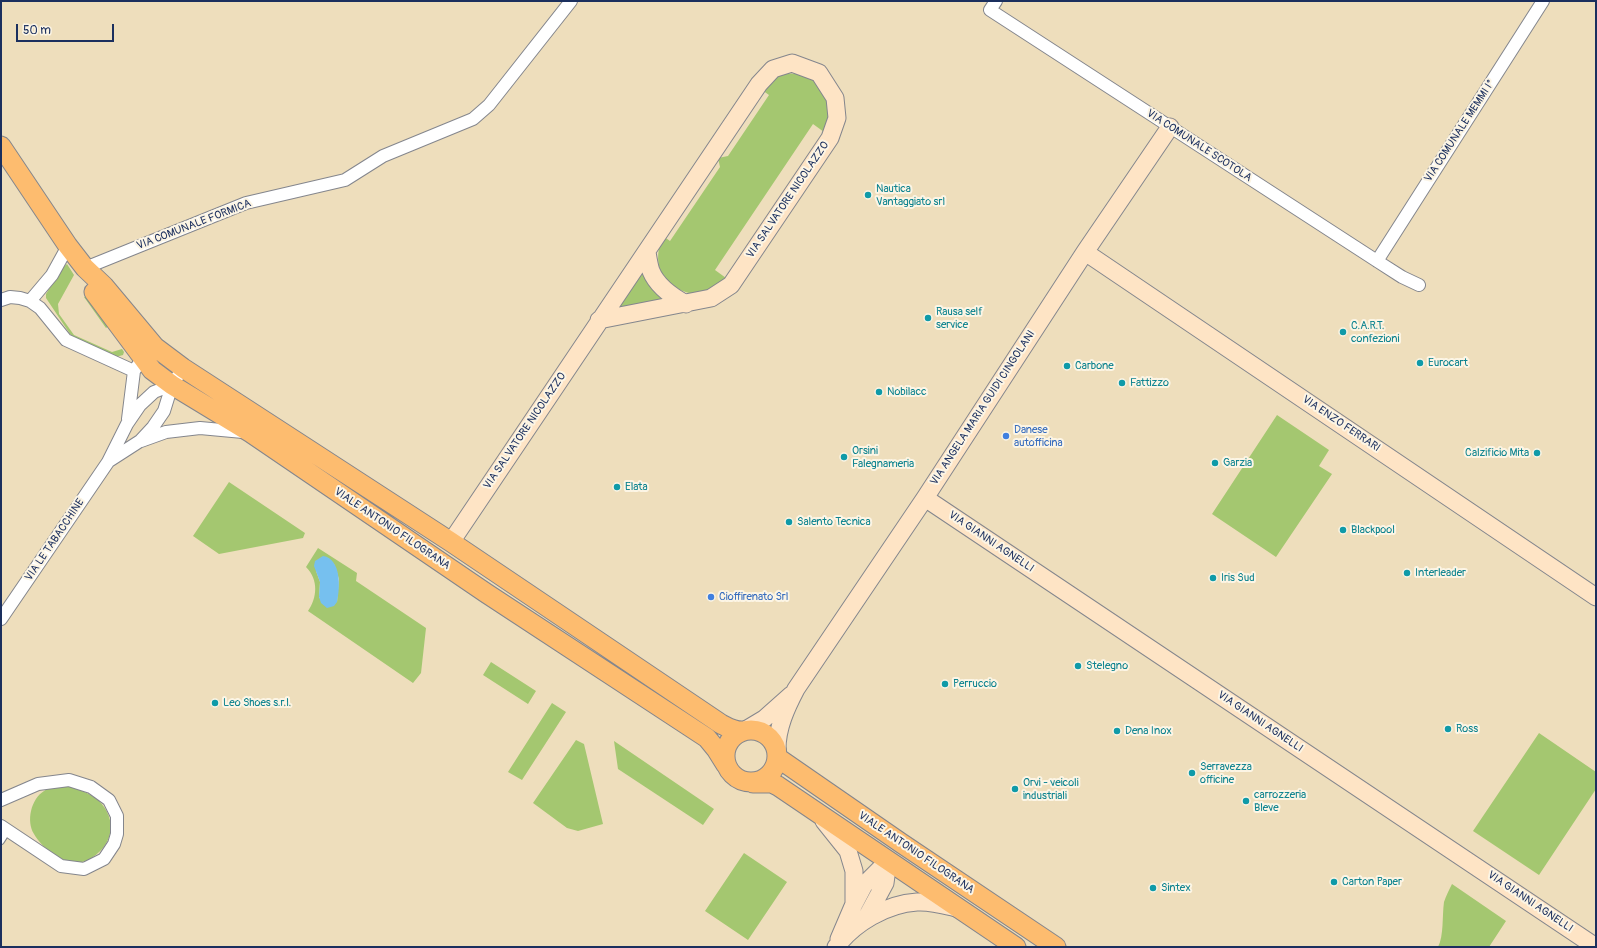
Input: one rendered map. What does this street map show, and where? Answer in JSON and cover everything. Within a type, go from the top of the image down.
[{"type":"main road","name":"VIALE ANTONIO FILOGRANA","points":[[1,146],[68,246],[85,268],[94,293],[152,370],[172,386],[251,433],[486,593],[707,738],[726,765]]},
{"type":"main road","name":"VIALE ANTONIO FILOGRANA","points":[[144,358],[183,368],[499,573],[721,724],[734,730],[744,730]]},
{"type":"main road","points":[[744,730],[760,731],[768,735],[773,741],[777,753],[776,765],[773,772],[760,781],[753,783],[744,782],[730,773],[724,757],[730,740],[736,734],[744,730]]},
{"type":"main road","name":"VIALE ANTONIO FILOGRANA","points":[[777,753],[901,843],[1056,947]]},
{"type":"main road","name":"VIALE ANTONIO FILOGRANA","points":[[753,783],[772,783],[1016,947]]},
{"type":"main road","points":[[888,861],[901,843]]},
{"type":"street","name":"VIA COMUNALE FORMICA","points":[[85,268],[246,203],[345,180],[383,156],[473,119],[489,105],[571,1]]},
{"type":"street","name":"VIA COMUNALE SCOTOLA","points":[[996,1],[990,10],[1377,261],[1419,286]]},
{"type":"street","name":"VIA COMUNALE MEMMI I°","points":[[1377,261],[1543,1]]},
{"type":"street","name":"VIA SALVATORE NICOLAZZO","points":[[451,542],[599,320],[647,252],[759,84],[773,69],[792,63],[819,73],[836,98],[837,118],[830,138],[731,286],[711,298],[599,320]]},
{"type":"street","name":"VIA ANGELA MARIA GUIDI CINGOLANI","points":[[796,690],[925,498],[1085,252],[1170,127]]},
{"type":"street","points":[[30,301],[52,275],[68,246]]},
{"type":"street","points":[[647,252],[651,272],[673,297],[686,304]]},
{"type":"street","name":"VIA ENZO FERRARI","points":[[1085,252],[1596,597]]},
{"type":"street","points":[[1,300],[20,298],[30,301],[40,308],[66,340],[144,358]]},
{"type":"street","name":"VIA LE TABACCHINE","points":[[127,424],[144,358]]},
{"type":"street","points":[[172,386],[183,368]]},
{"type":"street","name":"VIA LE TABACCHINE","points":[[1,619],[108,462],[127,424],[140,405],[154,392],[172,386]]},
{"type":"street","name":"VIA LE TABACCHINE","points":[[108,462],[140,441],[153,427],[164,411],[172,386]]},
{"type":"street","name":"VIA LE TABACCHINE","points":[[140,441],[166,432],[200,428],[251,433]]},
{"type":"street","name":"VIA GIANNI AGNELLI","points":[[925,498],[1596,947]]},
{"type":"street","points":[[486,593],[499,573]]},
{"type":"street","points":[[744,730],[764,719],[796,690]]},
{"type":"street","points":[[777,753],[777,737],[789,703],[796,690]]},
{"type":"street","points":[[1,800],[38,784],[70,780],[91,787],[109,800],[117,816],[117,834],[114,844],[104,859],[84,869],[61,866],[3,832]]},
{"type":"street","points":[[817,813],[848,851],[854,871],[854,904]]},
{"type":"street","points":[[836,947],[854,904],[864,885],[888,861]]},
{"type":"street","points":[[865,920],[885,883],[888,861]]},
{"type":"street","points":[[836,947],[845,935],[865,920],[893,907],[917,902],[936,903],[958,908]]},
{"type":"green space","points":[[785,73],[807,75],[817,82],[829,105],[830,116],[824,132],[813,124],[715,270],[726,278],[714,289],[705,293],[690,293],[676,288],[665,278],[659,268],[658,254],[663,236],[670,241],[720,167],[718,158],[728,156],[769,95],[762,90],[775,76]]},
{"type":"green space","points":[[67,264],[74,275],[58,304],[59,314],[74,335],[112,352],[122,349],[124,352],[123,355],[116,357],[73,337],[46,298],[46,294],[62,268]]},
{"type":"green space","points":[[644,269],[668,300],[616,310]]},
{"type":"green space","points":[[88,295],[110,325],[106,328],[84,297]]},
{"type":"green space","points":[[1277,415],[1329,450],[1319,466],[1332,474],[1276,557],[1212,514]]},
{"type":"green space","points":[[229,482],[305,533],[303,538],[219,554],[193,536]]},
{"type":"green space","points":[[318,548],[357,573],[356,581],[426,628],[421,673],[413,683],[308,611],[315,595],[315,583],[306,567]],"holes":[[[334,564],[339,579],[337,602],[319,598],[320,582],[316,571]]]},
{"type":"green space","points":[[491,662],[536,691],[528,704],[483,675]]},
{"type":"green space","points":[[552,703],[566,712],[522,780],[508,772]]},
{"type":"green space","points":[[1539,733],[1596,772],[1596,789],[1539,875],[1473,831]]},
{"type":"green space","points":[[576,740],[584,744],[603,824],[578,831],[567,828],[533,803]]},
{"type":"green space","points":[[614,741],[714,809],[703,825],[618,769]]},
{"type":"green space","points":[[68,785],[87,793],[98,800],[105,808],[111,824],[108,841],[103,848],[96,855],[81,862],[65,860],[50,852],[38,840],[30,823],[33,805],[36,799],[44,791],[56,786]]},
{"type":"green space","points":[[744,853],[787,882],[748,940],[705,911]]},
{"type":"green space","points":[[1452,884],[1506,921],[1489,947],[1438,947],[1442,932],[1444,902]]},
{"type":"water","points":[[323,556],[329,558],[337,568],[339,583],[337,602],[334,606],[327,608],[321,603],[319,597],[320,582],[314,566],[315,561]]},
{"type":"place","name":"Nautica Vantaggiato srl","points":[[868,195]]},
{"type":"place","name":"Rausa self service","points":[[928,318]]},
{"type":"place","name":"C.A.R.T. confezioni","points":[[1343,332]]},
{"type":"place","name":"Eurocart","points":[[1420,363]]},
{"type":"place","name":"Carbone","points":[[1067,366]]},
{"type":"place","name":"Fattizzo","points":[[1122,383]]},
{"type":"place","name":"Nobilacc","points":[[879,392]]},
{"type":"place","name":"Danese autofficina","points":[[1006,436]]},
{"type":"place","name":"Calzificio Mita","points":[[1537,453]]},
{"type":"place","name":"Orsini Falegnameria","points":[[844,457]]},
{"type":"place","name":"Garzia","points":[[1215,463]]},
{"type":"place","name":"Elata","points":[[617,487]]},
{"type":"place","name":"Salento Tecnica","points":[[789,522]]},
{"type":"place","name":"Blackpool","points":[[1343,530]]},
{"type":"place","name":"Interleader","points":[[1407,573]]},
{"type":"place","name":"Iris Sud","points":[[1213,578]]},
{"type":"place","name":"Cioffirenato Srl","points":[[711,597]]},
{"type":"place","name":"Stelegno","points":[[1078,666]]},
{"type":"place","name":"Perruccio","points":[[945,684]]},
{"type":"place","name":"Leo Shoes s.r.l.","points":[[215,703]]},
{"type":"place","name":"Ross","points":[[1448,729]]},
{"type":"place","name":"Dena Inox","points":[[1117,731]]},
{"type":"place","name":"Serravezza officine","points":[[1192,773]]},
{"type":"place","name":"Orvi - veicoli industriali","points":[[1015,789]]},
{"type":"place","name":"carrozzeria Bleve","points":[[1246,801]]},
{"type":"place","name":"Carton Paper","points":[[1334,882]]},
{"type":"place","name":"Sintex","points":[[1153,888]]}]
